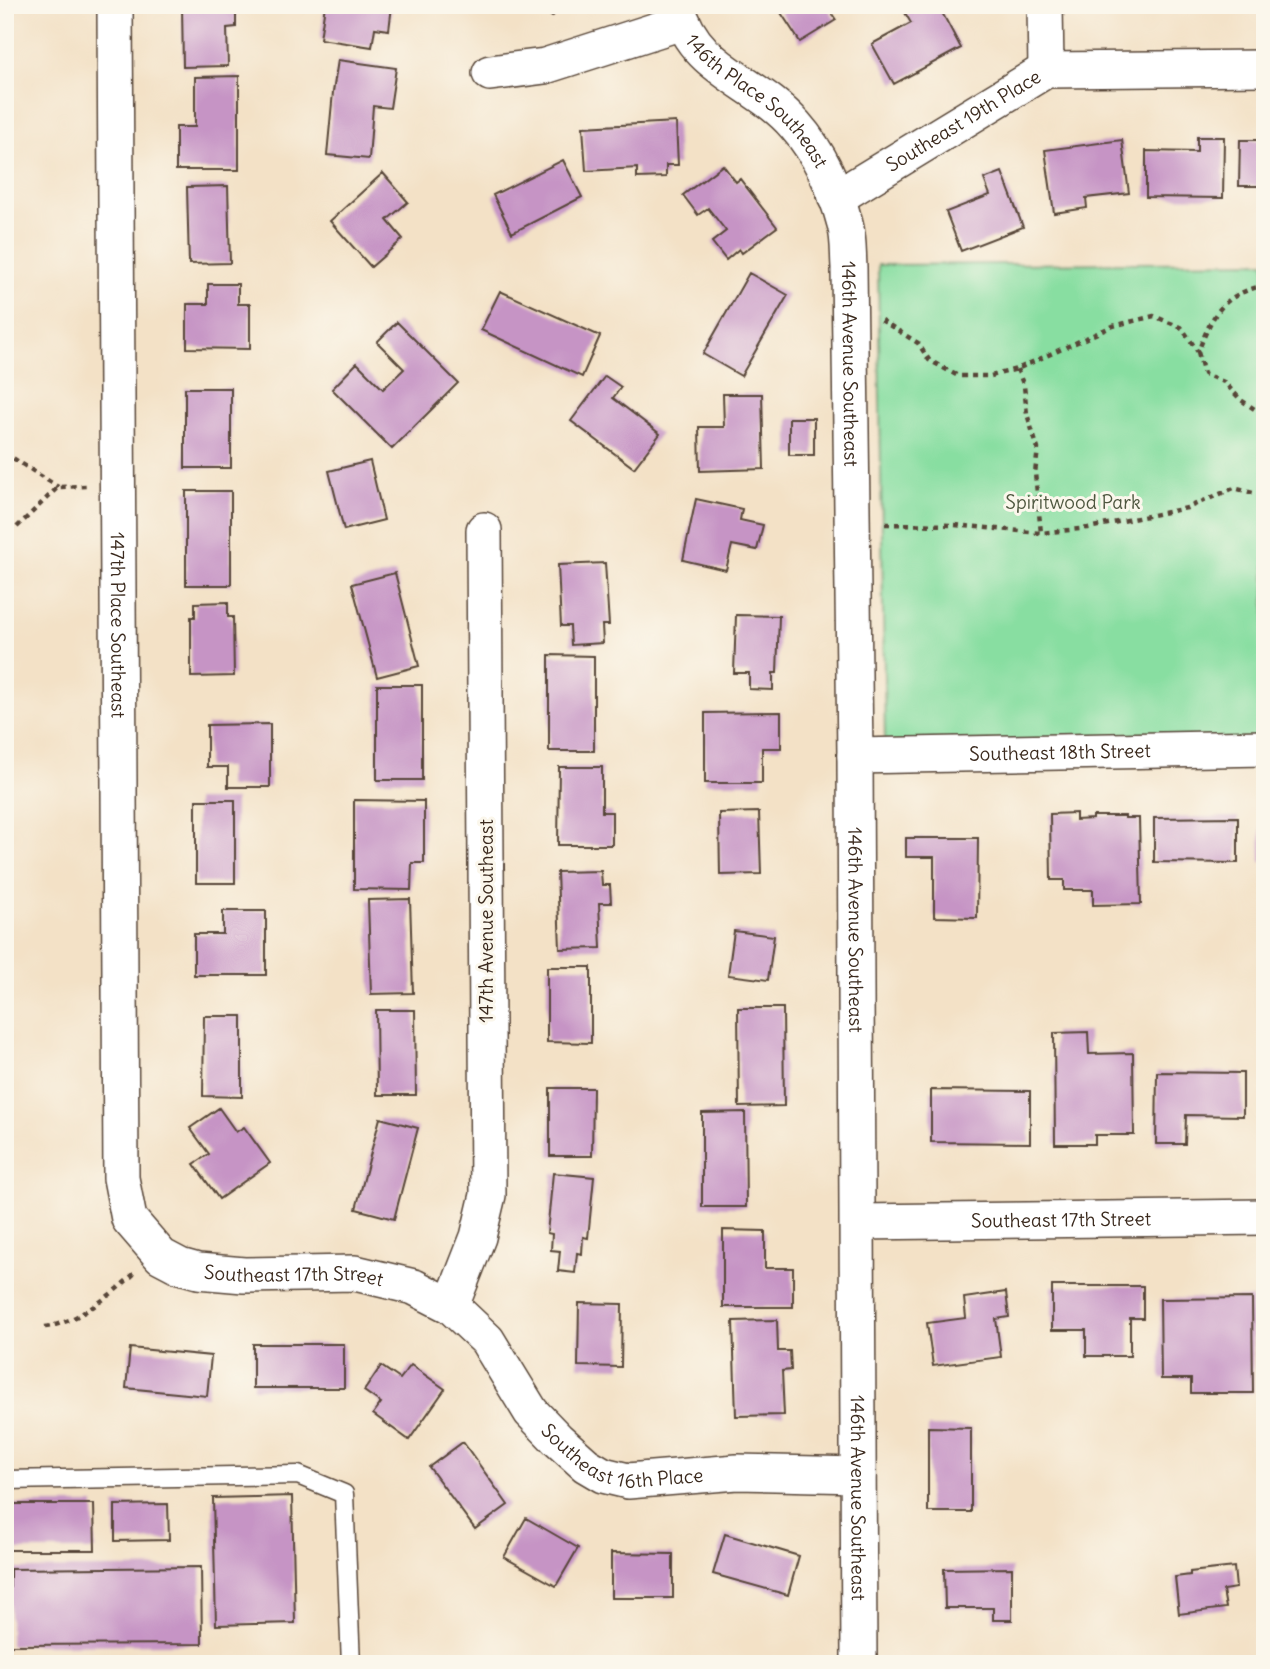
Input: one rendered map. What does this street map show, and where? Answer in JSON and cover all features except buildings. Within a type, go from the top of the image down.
[{"type":"street","name":"147th Place Southeast","points":[[115,5],[121,1178],[129,1219],[148,1242]]},
{"type":"street","points":[[1045,5],[1046,70]]},
{"type":"street","points":[[490,73],[545,66],[679,14]]},
{"type":"street","name":"146th Place Southeast","points":[[679,14],[695,44],[709,60],[770,103],[794,124],[822,162],[836,198]]},
{"type":"street","name":"Southeast 19th Place","points":[[836,198],[1046,70],[1265,68]]},
{"type":"street","name":"146th Avenue Southeast","points":[[836,198],[846,226],[850,305],[859,1664]]},
{"type":"street","name":"147th Avenue Southeast","points":[[451,1306],[478,1237],[488,1195],[484,530]]},
{"type":"street","name":"Southeast 18th Street","points":[[855,756],[1265,748]]},
{"type":"street","name":"Southeast 17th Street","points":[[858,1222],[1265,1217]]},
{"type":"street","name":"Southeast 17th Street","points":[[148,1242],[161,1256],[180,1266],[198,1271],[244,1275],[355,1273],[414,1287],[451,1306]]},
{"type":"street","name":"Southeast 16th Place","points":[[451,1306],[487,1340],[531,1412],[566,1448],[603,1475],[628,1480],[737,1472],[858,1475]]},
{"type":"lane","points":[[5,1480],[298,1475],[344,1494],[351,1664]]},
{"type":"path","points":[[1198,352],[1210,319],[1221,306],[1236,294],[1265,285]]},
{"type":"path","points":[[850,305],[861,305],[918,343],[929,360],[958,376],[991,376],[1017,369],[1113,326],[1154,316],[1182,328],[1198,352],[1204,374],[1224,382],[1241,400],[1265,416]]},
{"type":"path","points":[[1017,369],[1024,386],[1027,414],[1038,449],[1035,473],[1041,533]]},
{"type":"path","points":[[5,453],[58,487],[119,486]]},
{"type":"path","points":[[17,527],[58,487]]},
{"type":"path","points":[[852,527],[893,522],[1041,533],[1088,528],[1187,508],[1234,488],[1265,496]]},
{"type":"path","points":[[44,1327],[58,1325],[78,1316],[134,1274],[148,1242]]},
{"type":"green space","name":"Spiritwood Park","points":[[1265,262],[1265,740],[885,743],[878,265]]}]
